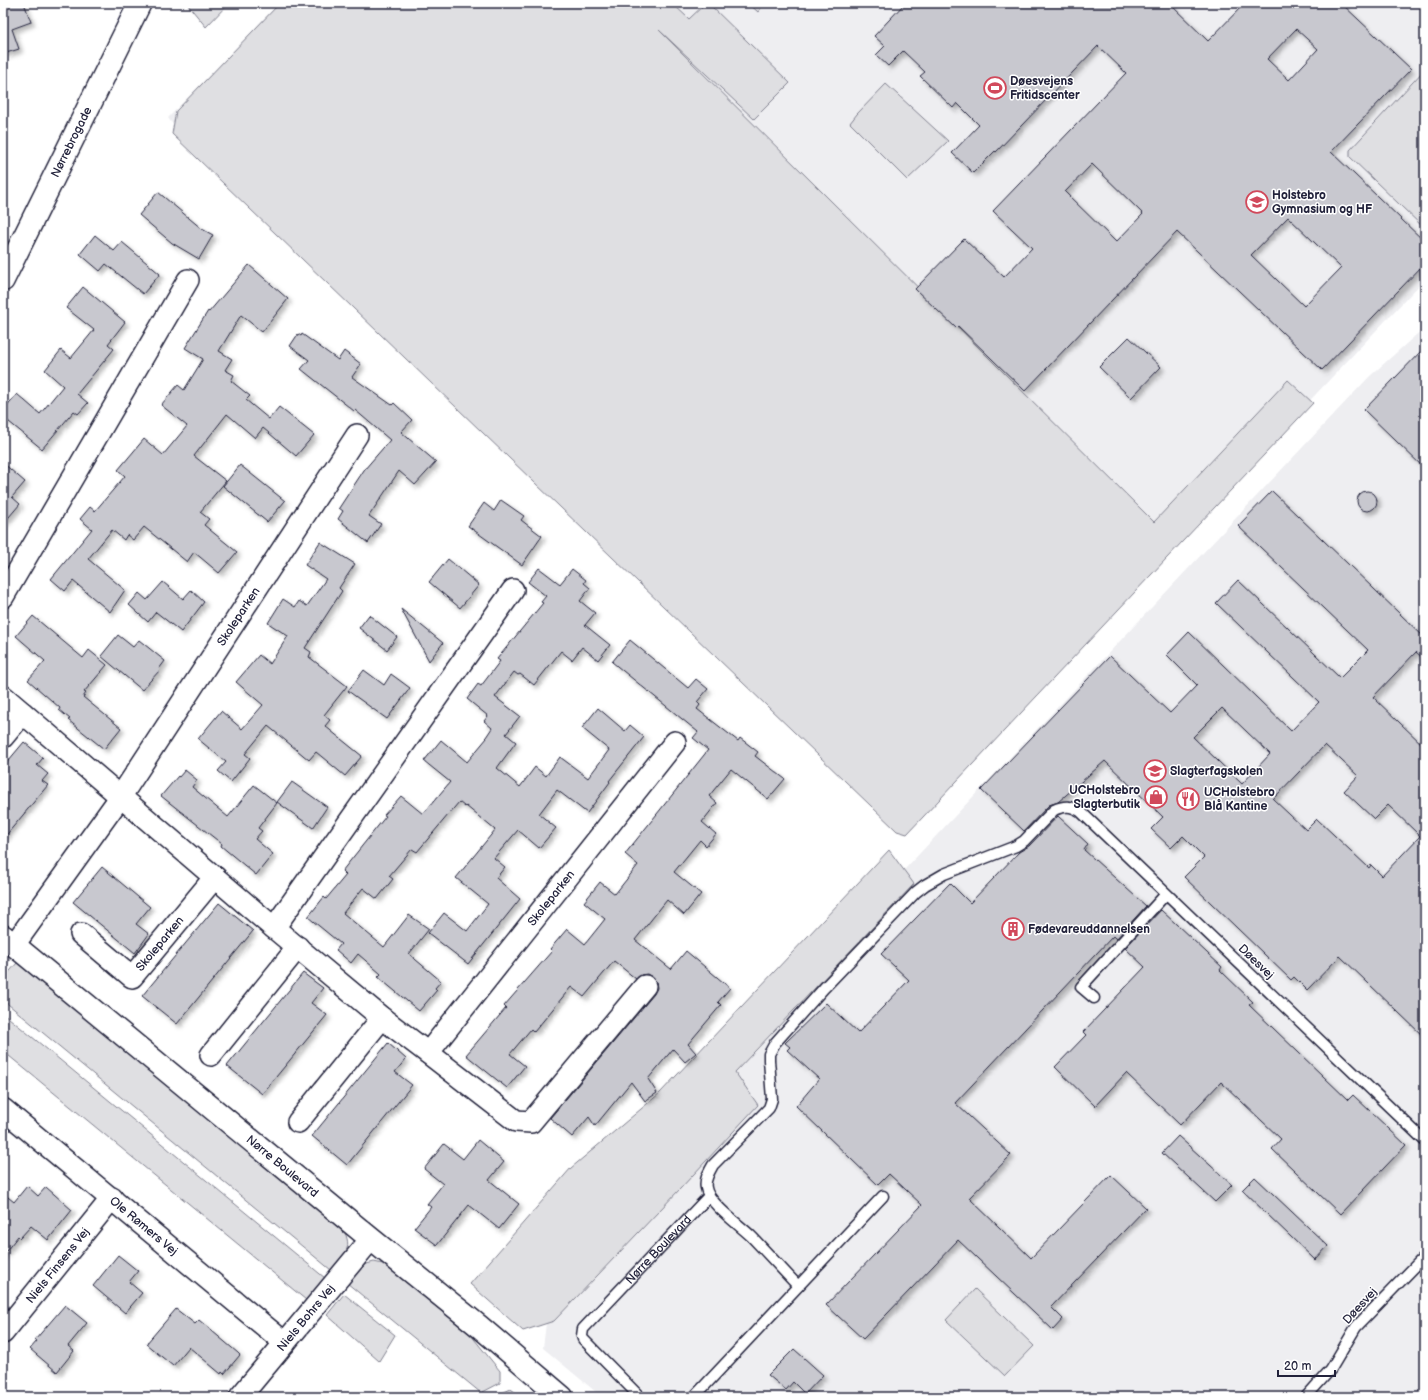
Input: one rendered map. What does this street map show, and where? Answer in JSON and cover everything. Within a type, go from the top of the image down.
[{"type":"street","name":"Nørrebrogade","points":[[3,280],[140,3]]},
{"type":"street","points":[[3,597],[188,280]]},
{"type":"street","name":"Skoleparken","points":[[8,940],[121,796],[356,436]]},
{"type":"street","points":[[274,928],[513,590]]},
{"type":"street","points":[[3,696],[274,928],[382,1018],[516,1121],[531,1122],[644,986]]},
{"type":"street","points":[[3,737],[23,713]]},
{"type":"street","name":"Skoleparken","points":[[428,1054],[675,742]]},
{"type":"street","name":"Skoleparken","points":[[81,934],[132,977],[215,877]]},
{"type":"street","name":"Nørre Boulevard","points":[[8,940],[371,1240],[480,1327],[562,1397]]},
{"type":"street","points":[[211,1055],[298,948]]},
{"type":"street","points":[[298,1122],[382,1018]]},
{"type":"street","name":"Ole Rømers Vej","points":[[3,1108],[285,1343]]},
{"type":"street","name":"Niels Finsens Vej","points":[[3,1333],[112,1198]]},
{"type":"street","name":"Niels Bohrs Vej","points":[[240,1397],[371,1240]]},
{"type":"lane","name":"Døesvej","points":[[709,1196],[706,1189],[708,1172],[764,1113],[772,1099],[768,1060],[775,1043],[824,988],[916,892],[944,874],[1016,846],[1054,810],[1067,806],[1080,811],[1425,1142]]},
{"type":"lane","points":[[1094,998],[1081,987],[1166,894]]},
{"type":"lane","points":[[709,1196],[720,1209],[750,1236],[798,1286]]},
{"type":"lane","name":"Nørre Boulevard","points":[[640,1397],[583,1339],[583,1329],[709,1196]]},
{"type":"lane","points":[[694,1397],[883,1196]]},
{"type":"lane","name":"Døesvej","points":[[1306,1397],[1332,1368],[1356,1327],[1425,1256]]},
{"type":"shaded area","points":[[189,3],[229,3],[206,27],[188,5]]},
{"type":"shaded area","points":[[279,3],[1425,3],[1425,279],[901,832],[192,150],[168,118]]},
{"type":"shaded area","points":[[280,3],[672,3],[689,19],[706,3],[708,3],[790,83],[754,119],[659,30],[1154,522],[1288,380],[1313,403],[907,834],[897,831],[172,134],[176,111]]},
{"type":"shaded area","points":[[748,3],[765,3],[758,12]]},
{"type":"shaded area","points":[[1425,69],[1425,229],[1350,157],[1350,150]]},
{"type":"shaded area","points":[[886,84],[948,141],[907,180],[850,123]]},
{"type":"shaded area","points":[[1425,327],[1425,1397],[602,1397],[543,1348],[547,1315],[605,1187],[1369,377]]},
{"type":"shaded area","points":[[889,850],[914,884],[735,1072],[758,1105],[554,1321],[523,1331],[470,1284],[571,1168],[660,1093]]},
{"type":"shaded area","points":[[3,948],[13,956],[3,968]]},
{"type":"shaded area","points":[[21,962],[343,1229],[348,1242],[346,1251],[331,1270],[3,1000],[3,979],[17,963]]},
{"type":"shaded area","points":[[3,1013],[325,1278],[306,1300],[3,1051]]},
{"type":"shaded area","points":[[374,1262],[383,1264],[470,1334],[500,1371],[500,1383],[481,1393],[347,1283],[363,1265]]},
{"type":"shaded area","points":[[975,1289],[1034,1346],[1005,1376],[946,1320]]},
{"type":"shaded area","points":[[344,1294],[395,1335],[379,1361],[327,1315]]},
{"type":"shaded area","points":[[511,1389],[521,1397],[492,1397]]},
{"type":"building","points":[[3,3],[24,3],[31,22],[12,29],[19,49],[3,54]]},
{"type":"building","name":"Holstebro Gymnasium og HF","points":[[905,3],[1169,3],[1208,41],[1245,3],[1341,3],[1411,69],[1331,152],[1425,242],[1425,263],[1322,370],[1177,232],[1025,391],[958,326],[956,328],[915,289],[964,239],[1004,277],[1032,248],[993,211],[1126,73],[1098,46],[996,152],[995,151],[973,173],[952,153],[979,125],[957,103],[953,108],[920,76],[925,72],[903,51],[888,66],[876,55],[885,46],[874,36]],"holes":[[[1296,29],[1318,49],[1289,80],[1267,59]],[[1092,164],[1143,214],[1116,242],[1065,192]],[[1288,217],[1341,268],[1304,306],[1251,255]]]},
{"type":"building","points":[[158,192],[202,229],[213,235],[199,259],[172,243],[139,215]]},
{"type":"building","points":[[95,235],[114,251],[122,242],[160,274],[143,294],[106,264],[100,271],[80,254]]},
{"type":"building","points":[[249,265],[288,299],[262,332],[241,315],[219,351],[232,359],[225,370],[234,375],[231,381],[250,396],[246,400],[269,419],[279,407],[314,435],[296,456],[263,428],[255,438],[227,414],[194,456],[226,481],[200,512],[209,519],[204,525],[237,552],[219,573],[194,552],[187,562],[144,527],[133,540],[127,535],[124,540],[112,530],[88,559],[125,590],[110,612],[73,581],[65,591],[51,579],[92,529],[80,519],[90,507],[95,511],[125,476],[118,470],[144,439],[163,455],[187,426],[161,405],[178,385],[184,390],[203,359],[185,348],[208,311],[209,312]]},
{"type":"building","points":[[83,287],[125,322],[108,344],[114,349],[77,394],[88,403],[78,414],[74,411],[42,449],[3,417],[3,410],[17,394],[40,414],[63,386],[45,370],[61,350],[71,358],[94,330],[66,308]]},
{"type":"building","points":[[298,334],[301,336],[302,334],[338,360],[344,351],[361,364],[352,377],[392,405],[394,403],[412,420],[401,432],[436,462],[415,485],[399,471],[369,516],[381,524],[368,543],[338,519],[343,511],[339,508],[364,470],[390,440],[355,410],[354,411],[301,369],[309,360],[290,346]]},
{"type":"building","points":[[1129,337],[1161,367],[1131,398],[1099,367]]},
{"type":"building","points":[[1425,347],[1425,469],[1364,410]]},
{"type":"building","points":[[3,463],[25,482],[12,497],[20,504],[3,524]]},
{"type":"building","points":[[240,465],[285,501],[267,522],[223,486]]},
{"type":"building","points":[[1272,491],[1425,638],[1425,660],[1416,652],[1373,697],[1425,747],[1425,1038],[1340,956],[1307,990],[1294,977],[1291,980],[1184,877],[1204,857],[1183,836],[1171,848],[1151,829],[1163,817],[1105,761],[1058,802],[1049,805],[1024,831],[981,790],[1110,656],[1170,713],[1197,685],[1167,655],[1189,632],[1291,731],[1319,702],[1216,603],[1238,580],[1340,678],[1368,650],[1238,526]],"holes":[[[1222,708],[1270,754],[1242,784],[1193,737]],[[1325,745],[1358,776],[1344,791],[1374,819],[1388,805],[1420,836],[1382,876],[1371,865],[1369,868],[1317,819],[1306,830],[1273,799]]]},
{"type":"building","points":[[1367,491],[1374,494],[1377,501],[1374,508],[1367,511],[1360,508],[1357,501],[1360,494]]},
{"type":"building","points":[[501,500],[524,516],[521,520],[542,536],[522,565],[468,526],[484,503],[494,511]]},
{"type":"building","points":[[320,542],[355,564],[339,588],[342,591],[305,648],[311,652],[309,657],[347,686],[324,715],[330,720],[325,726],[362,756],[345,776],[316,752],[309,760],[268,726],[245,754],[250,758],[231,782],[218,771],[226,762],[198,739],[221,711],[242,729],[263,705],[236,682],[259,655],[270,664],[288,636],[268,623],[283,599],[295,607],[299,601],[307,606],[326,579],[305,565]]},
{"type":"building","points":[[448,559],[479,585],[460,608],[429,582]]},
{"type":"building","points":[[539,568],[560,584],[572,569],[586,580],[584,583],[590,588],[580,601],[595,613],[585,625],[610,645],[598,660],[582,647],[572,660],[561,651],[534,685],[520,674],[518,675],[514,672],[495,697],[520,716],[506,734],[516,742],[497,768],[520,787],[535,767],[546,776],[560,757],[588,778],[609,750],[582,728],[598,708],[625,731],[630,725],[644,737],[609,781],[610,782],[587,813],[557,790],[539,814],[556,828],[539,848],[518,830],[494,858],[505,867],[496,878],[520,899],[468,964],[428,933],[444,913],[467,931],[488,904],[456,878],[495,830],[466,806],[465,807],[459,802],[417,852],[412,849],[389,876],[393,879],[377,899],[363,888],[343,913],[384,947],[409,915],[429,929],[409,954],[441,981],[435,988],[437,990],[419,1011],[378,977],[381,974],[358,954],[351,963],[336,950],[341,944],[308,917],[324,897],[326,899],[346,875],[342,871],[386,816],[384,815],[401,796],[423,814],[450,782],[424,761],[441,740],[467,762],[487,738],[486,737],[492,728],[484,721],[488,716],[467,699],[478,684],[481,686],[500,661],[497,659],[543,603],[541,602],[546,596],[528,582]]},
{"type":"building","points":[[163,582],[183,599],[191,590],[204,602],[181,632],[156,612],[148,622],[129,605],[139,593],[147,600]]},
{"type":"building","points":[[401,609],[443,643],[429,661]]},
{"type":"building","points":[[369,615],[397,637],[387,650],[359,628]]},
{"type":"building","points":[[33,616],[83,658],[89,650],[107,665],[84,692],[86,693],[83,697],[121,728],[104,749],[68,720],[70,719],[59,710],[60,708],[28,680],[45,661],[16,636]]},
{"type":"building","points":[[118,635],[133,647],[139,640],[165,661],[159,669],[160,670],[142,690],[101,656]]},
{"type":"building","points":[[630,640],[688,688],[696,679],[708,689],[697,702],[700,705],[697,709],[738,741],[740,738],[758,752],[755,756],[785,779],[768,799],[731,769],[709,796],[717,803],[702,822],[716,834],[706,846],[700,840],[674,872],[701,894],[684,915],[667,900],[635,940],[671,969],[686,951],[730,988],[718,1002],[721,1005],[688,1044],[696,1053],[685,1062],[673,1049],[648,1079],[657,1093],[645,1101],[631,1082],[595,1126],[589,1117],[572,1137],[550,1118],[654,994],[657,988],[656,982],[652,977],[647,974],[641,975],[636,979],[614,961],[584,997],[571,987],[534,1032],[531,1029],[510,1054],[525,1066],[507,1088],[466,1055],[506,1008],[504,1006],[552,951],[550,949],[567,929],[585,944],[605,919],[584,902],[600,882],[615,894],[638,865],[625,854],[708,750],[693,738],[698,732],[612,662]]},
{"type":"building","points":[[364,670],[384,685],[391,674],[410,688],[387,719],[348,691]]},
{"type":"building","points":[[24,742],[43,758],[37,765],[48,774],[42,781],[48,785],[3,839],[3,767]]},
{"type":"building","points":[[185,770],[197,780],[192,787],[228,817],[254,785],[277,803],[258,828],[262,831],[255,839],[273,854],[256,875],[221,846],[222,844],[161,796]]},
{"type":"building","points":[[292,782],[327,807],[313,828],[277,802]]},
{"type":"building","points":[[1058,816],[1088,844],[1084,850],[1146,906],[1116,939],[1113,936],[955,1103],[1011,1155],[969,1198],[1031,1258],[1111,1175],[1146,1208],[1051,1307],[1063,1319],[1053,1330],[958,1240],[863,1339],[826,1305],[922,1205],[889,1174],[878,1185],[796,1106],[819,1079],[787,1050],[790,1047],[785,1043],[826,1003],[858,1033],[909,980],[881,954],[950,883],[970,903],[1019,852],[1029,846]]},
{"type":"building","points":[[102,867],[150,907],[136,924],[149,934],[135,953],[73,902]]},
{"type":"building","points":[[219,903],[253,931],[177,1024],[142,996]]},
{"type":"building","points":[[1161,910],[1222,967],[1220,970],[1253,1002],[1249,1005],[1348,1100],[1353,1095],[1406,1145],[1340,1214],[1272,1149],[1281,1139],[1221,1082],[1180,1125],[1126,1073],[1095,1106],[1055,1067],[1086,1035],[1083,1032],[1145,967],[1125,948]]},
{"type":"building","points":[[303,973],[323,988],[311,1003],[327,1015],[262,1094],[227,1066]]},
{"type":"building","points":[[388,1043],[406,1059],[395,1072],[412,1085],[347,1165],[312,1136]]},
{"type":"building","points":[[1178,1136],[1232,1185],[1215,1202],[1162,1153]]},
{"type":"building","points":[[478,1140],[504,1162],[489,1180],[519,1204],[499,1229],[469,1205],[437,1245],[414,1228],[431,1207],[427,1204],[443,1184],[424,1169],[444,1144],[463,1159]]},
{"type":"building","points":[[1255,1177],[1328,1246],[1315,1260],[1242,1190]]},
{"type":"building","points":[[27,1186],[38,1196],[46,1187],[72,1210],[48,1240],[31,1226],[20,1238],[18,1236],[3,1255],[3,1193],[14,1202]]},
{"type":"building","points":[[118,1255],[138,1271],[129,1282],[142,1293],[125,1313],[93,1286]]},
{"type":"building","points":[[65,1305],[87,1323],[68,1346],[74,1351],[57,1372],[30,1349],[37,1341],[35,1340]]},
{"type":"building","points":[[176,1309],[195,1324],[199,1320],[240,1355],[224,1374],[222,1372],[221,1374],[189,1347],[173,1366],[146,1344]]},
{"type":"building","points":[[794,1349],[823,1375],[805,1394],[793,1382],[786,1390],[768,1375]]},
{"type":"place","name":"Døesvejens Fritidscenter","points":[[995,88]]},
{"type":"place","name":"Holstebro Gymnasium og HF","points":[[1257,202]]},
{"type":"place","name":"Slagterfagskolen","points":[[1155,771]]},
{"type":"place","name":"UCHolstebro Slagterbutik","points":[[1156,797]]},
{"type":"place","name":"UCHolstebro Blå Kantine","points":[[1188,799]]},
{"type":"place","name":"Fødevareuddannelsen","points":[[1013,929]]}]
